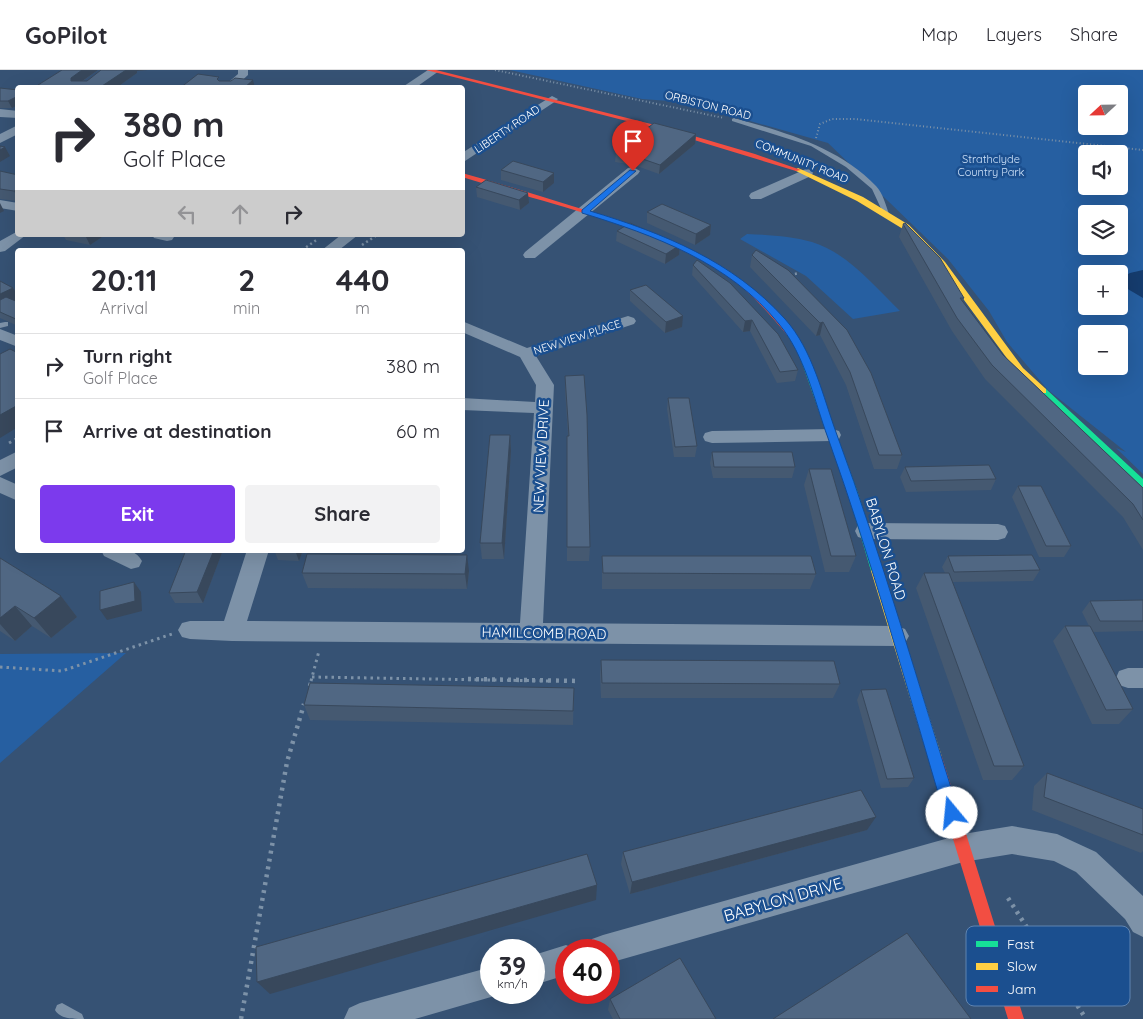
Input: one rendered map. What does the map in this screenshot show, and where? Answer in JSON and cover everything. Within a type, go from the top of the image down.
[{"type":"street","points":[[231,85],[243,75],[243,70]]},
{"type":"street","points":[[411,85],[432,71]]},
{"type":"street","name":"COMMUNITY ROAD","points":[[432,71],[552,99],[724,145],[806,173],[843,190],[886,214],[906,227],[942,264],[1020,370],[1143,485]]},
{"type":"street","name":"LIBERTY ROAD","points":[[465,158],[552,99]]},
{"type":"street","points":[[0,113],[15,115]]},
{"type":"street","points":[[0,139],[15,131]]},
{"type":"street","points":[[530,255],[633,171]]},
{"type":"street","points":[[756,196],[806,173]]},
{"type":"street","name":"BABYLON ROAD","points":[[465,176],[633,226],[676,244],[720,268],[747,286],[782,322],[801,349],[865,531],[987,926]]},
{"type":"street","points":[[0,204],[15,206]]},
{"type":"street","points":[[0,248],[16,237]]},
{"type":"street","points":[[332,248],[348,237]]},
{"type":"street","name":"NEW VIEW PLACE","points":[[526,354],[628,321]]},
{"type":"street","points":[[2,328],[15,339]]},
{"type":"street","points":[[465,329],[526,354]]},
{"type":"street","name":"NEW VIEW DRIVE","points":[[526,354],[545,385],[531,633]]},
{"type":"street","points":[[465,404],[544,408]]},
{"type":"street","points":[[712,437],[832,434]]},
{"type":"street","points":[[0,470],[15,460]]},
{"type":"street","points":[[0,484],[15,492]]},
{"type":"street","points":[[865,531],[998,532]]},
{"type":"street","points":[[232,631],[257,553]]},
{"type":"street","name":"HAMILCOMB ROAD","points":[[190,630],[898,636]]},
{"type":"street","name":"BABYLON DRIVE","points":[[620,945],[963,848],[1012,840],[1057,848],[1086,862],[1135,909],[1143,922]]},
{"type":"street","points":[[360,1019],[480,985]]},
{"type":"street","name":"BABYLON ROAD","points":[[1012,1006],[1016,1019]]},
{"type":"lane","name":"ORBISTON ROAD","points":[[734,120],[813,145],[848,166],[875,188],[886,214]]},
{"type":"lane","points":[[62,1010],[77,1019]]},
{"type":"path","name":"ORBISTON ROAD","points":[[495,70],[734,120]]},
{"type":"path","points":[[813,145],[820,124],[832,119],[874,121],[1143,150]]},
{"type":"path","points":[[305,248],[322,237]]},
{"type":"path","points":[[359,248],[374,237]]},
{"type":"path","points":[[790,275],[799,273]]},
{"type":"path","points":[[0,667],[62,671],[161,636],[190,630]]},
{"type":"path","points":[[241,1019],[287,762],[312,677],[323,631]]},
{"type":"path","points":[[312,677],[580,681]]},
{"type":"path","points":[[1003,891],[1026,926]]},
{"type":"path","points":[[1078,1006],[1086,1019]]},
{"type":"green space","name":"Strathclyde Country Park","points":[[510,70],[1143,70],[1143,474],[1116,448],[1126,452],[1048,390],[1007,342],[989,311],[948,259],[828,143],[683,102],[642,99]]},
{"type":"green space","points":[[747,234],[796,238],[825,247],[860,271],[900,311],[853,319],[806,276],[740,239]]},
{"type":"green space","points":[[126,653],[0,763],[0,654]]},
{"type":"shaded area","points":[[1143,270],[1143,298],[1128,289],[1128,274]]},
{"type":"building","points":[[62,70],[82,70],[71,78],[71,81],[87,81],[101,70],[126,70],[104,85],[38,85]]},
{"type":"building","points":[[198,74],[219,77],[217,79],[219,81],[231,81],[235,78],[253,80],[247,85],[184,85]]},
{"type":"building","points":[[0,88],[15,90],[15,98],[8,101],[0,101]]},
{"type":"building","points":[[654,123],[696,134],[660,165],[634,156],[616,153]]},
{"type":"building","points":[[513,161],[554,173],[543,182],[501,170]]},
{"type":"building","points":[[0,171],[15,174],[15,190],[0,189]]},
{"type":"building","points":[[486,180],[528,193],[519,200],[476,187]]},
{"type":"building","points":[[662,204],[711,225],[696,234],[647,212]]},
{"type":"building","points":[[630,223],[680,245],[666,254],[617,231]]},
{"type":"building","points":[[905,223],[940,258],[964,298],[960,298],[1003,355],[1143,488],[1143,520],[1133,504],[992,365],[957,318],[903,224]]},
{"type":"building","points":[[756,250],[788,270],[847,330],[871,373],[902,455],[879,455],[850,372],[823,322],[820,323],[752,255]]},
{"type":"building","points":[[697,260],[730,283],[778,334],[798,370],[780,372],[752,320],[745,321],[693,265]]},
{"type":"building","points":[[0,281],[13,288],[0,294]]},
{"type":"building","points":[[646,285],[683,316],[666,322],[630,290]]},
{"type":"building","points":[[6,297],[15,301],[15,319],[0,312],[0,300]]},
{"type":"building","points":[[10,349],[15,352],[15,407],[0,415],[0,354]]},
{"type":"building","points":[[584,375],[587,415],[590,547],[567,547],[567,436],[569,436],[565,376]]},
{"type":"building","points":[[668,398],[689,398],[697,446],[675,447]]},
{"type":"building","points":[[490,435],[510,435],[502,543],[480,543]]},
{"type":"building","points":[[712,452],[792,452],[795,467],[714,467]]},
{"type":"building","points":[[989,465],[996,479],[911,481],[905,467]]},
{"type":"building","points":[[809,469],[831,469],[856,556],[831,556]]},
{"type":"building","points":[[1018,486],[1041,486],[1071,546],[1046,546]]},
{"type":"building","points":[[185,553],[213,553],[197,592],[169,593]]},
{"type":"building","points":[[307,554],[467,555],[465,574],[302,573]]},
{"type":"building","points":[[1032,555],[1040,570],[954,572],[948,556]]},
{"type":"building","points":[[602,556],[811,556],[816,574],[603,573]]},
{"type":"building","points":[[0,558],[61,596],[34,618],[15,606],[0,618]]},
{"type":"building","points":[[924,573],[949,573],[1024,766],[994,766]]},
{"type":"building","points":[[134,582],[135,601],[100,610],[100,591]]},
{"type":"building","points":[[1143,600],[1143,621],[1100,621],[1090,601]]},
{"type":"building","points":[[1065,626],[1090,626],[1133,709],[1106,710]]},
{"type":"building","points":[[601,660],[834,661],[840,684],[602,683]]},
{"type":"building","points":[[310,683],[574,688],[573,711],[304,705]]},
{"type":"building","points":[[886,689],[914,778],[887,779],[861,690]]},
{"type":"building","points":[[1047,773],[1143,809],[1143,835],[1044,797]]},
{"type":"building","points":[[861,790],[876,817],[632,882],[623,852]]},
{"type":"building","points":[[587,854],[597,885],[257,982],[256,947]]},
{"type":"building","points":[[907,933],[971,1019],[773,1019]]},
{"type":"building","points":[[680,958],[716,1019],[620,1019],[612,1004],[620,1004],[620,993]]},
{"type":"traffic: fast","points":[[790,333],[801,349],[853,493],[877,571]]},
{"type":"traffic: fast","points":[[1043,391],[1143,485]]},
{"type":"traffic: slow","points":[[798,170],[860,199],[906,227],[942,264],[1020,370],[1043,391]]},
{"type":"traffic: slow","points":[[877,571],[935,757]]},
{"type":"traffic: jam","points":[[429,70],[661,128],[798,170]]},
{"type":"traffic: jam","points":[[465,176],[599,216],[661,238],[690,252],[719,267],[745,286],[769,308],[790,333]]},
{"type":"traffic: jam","points":[[935,757],[987,926]]},
{"type":"traffic: jam","points":[[1012,1006],[1016,1019]]},
{"type":"route","points":[[633,171],[584,212],[633,226],[676,244],[720,268],[747,286],[782,322],[801,349],[853,493],[952,813]]}]
